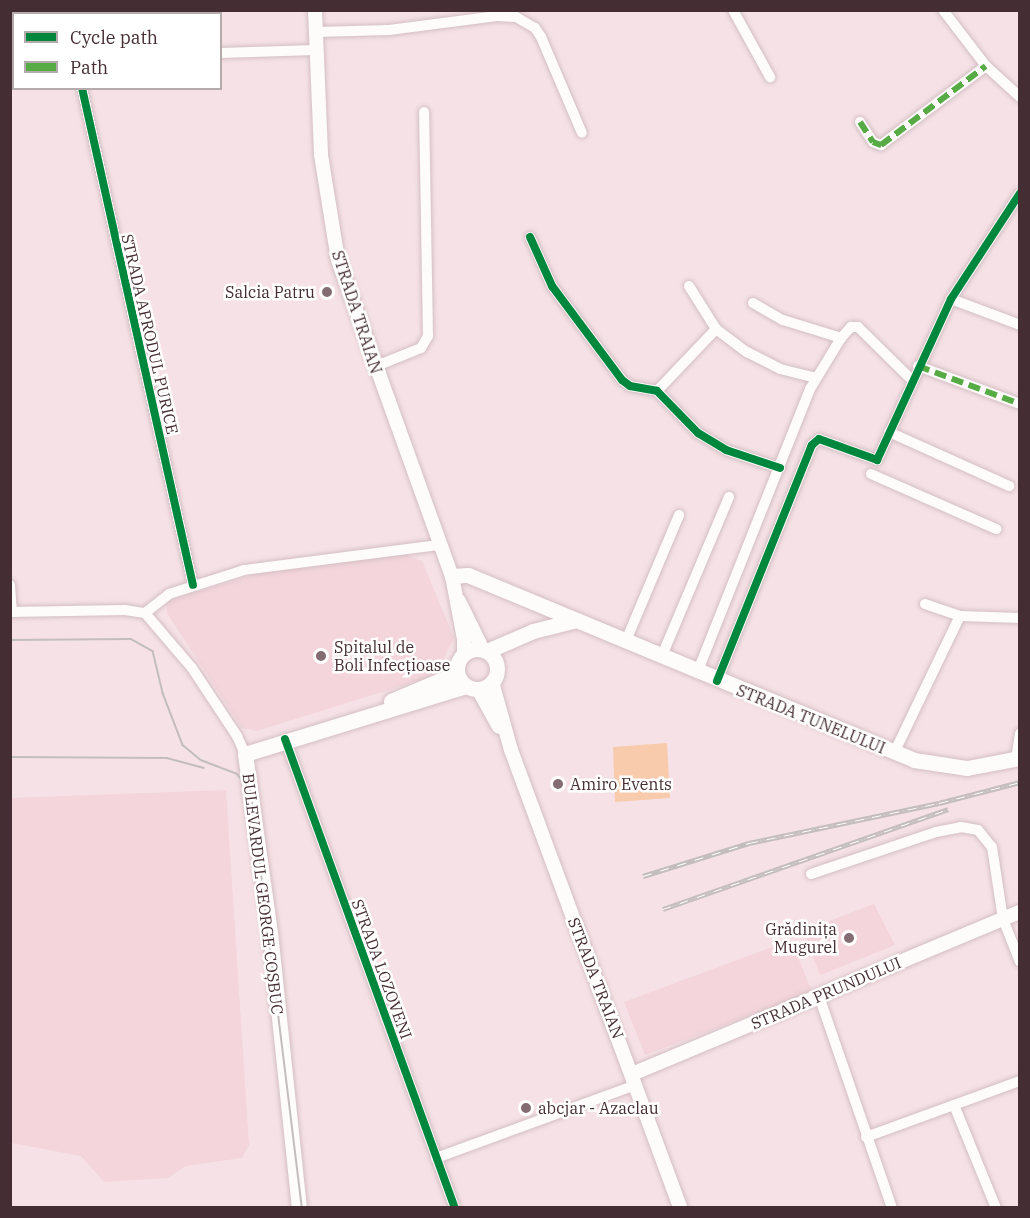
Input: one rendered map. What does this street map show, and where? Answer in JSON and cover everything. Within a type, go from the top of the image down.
[{"type":"highway","name":"STRADA TUNELULUI","points":[[452,576],[468,575],[625,643],[894,753],[953,768],[1018,758]]},
{"type":"highway","points":[[473,683],[489,655],[508,643],[546,626],[573,621]]},
{"type":"highway","points":[[473,683],[464,654],[489,655]]},
{"type":"highway","points":[[245,754],[435,686],[473,683]]},
{"type":"highway","name":"BULEVARDUL GEORGE COȘBUC","points":[[245,754],[270,932],[299,1208]]},
{"type":"main road","name":"STRADA TRAIAN","points":[[315,10],[326,198],[344,279],[374,367],[452,576],[458,600],[464,654]]},
{"type":"main road","name":"STRADA TRAIAN","points":[[458,600],[468,614],[489,655]]},
{"type":"main road","name":"STRADA TRAIAN","points":[[473,683],[511,750],[680,1208]]},
{"type":"main road","name":"STRADA PRUNDULUI","points":[[634,1080],[819,996],[1020,912]]},
{"type":"street","points":[[733,10],[770,76]]},
{"type":"street","points":[[943,10],[986,66],[1020,98]]},
{"type":"street","points":[[316,32],[389,30],[497,16],[516,17],[536,28],[582,133]]},
{"type":"street","points":[[222,53],[316,50]]},
{"type":"street","points":[[860,122],[873,142],[881,144],[986,66]]},
{"type":"street","name":"STRADA APRODUL PURICE","points":[[82,90],[193,585]]},
{"type":"street","points":[[374,367],[421,348],[428,336],[424,112]]},
{"type":"street","points":[[717,681],[815,441],[877,460],[911,379],[951,299],[1020,194]]},
{"type":"street","points":[[530,237],[552,286],[622,380],[630,386],[657,391],[698,433],[726,450],[779,470],[797,482]]},
{"type":"street","points":[[689,286],[716,329],[759,359],[815,378]]},
{"type":"street","points":[[951,299],[1020,325]]},
{"type":"street","points":[[753,303],[783,320],[841,338]]},
{"type":"street","points":[[698,673],[815,378],[841,338],[851,327],[858,327],[911,379]]},
{"type":"street","points":[[657,391],[716,329]]},
{"type":"street","points":[[918,366],[1020,404]]},
{"type":"street","points":[[889,432],[1009,486]]},
{"type":"street","points":[[871,474],[996,529]]},
{"type":"street","points":[[662,658],[729,496]]},
{"type":"street","points":[[625,643],[679,515]]},
{"type":"street","points":[[10,585],[11,612],[126,610],[145,613],[161,598],[193,585],[267,565],[439,545]]},
{"type":"street","points":[[925,604],[960,616],[1020,618]]},
{"type":"street","name":"BULEVARDUL GEORGE COȘBUC","points":[[145,613],[192,668],[237,736],[245,754]]},
{"type":"street","points":[[894,753],[960,616]]},
{"type":"street","points":[[1018,758],[1020,733]]},
{"type":"street","name":"STRADA LOZOVENI","points":[[285,740],[455,1208]]},
{"type":"street","points":[[811,874],[936,832],[961,827],[978,830],[992,847],[1003,919],[1020,962]]},
{"type":"street","points":[[819,996],[892,1208]]},
{"type":"street","name":"STRADA PRUNDULUI","points":[[436,1158],[634,1080]]},
{"type":"street","points":[[866,1137],[1020,1081]]},
{"type":"street","points":[[954,1105],[996,1208]]},
{"type":"shaded area","name":"Spitalul de Boli Infecțioase","points":[[404,554],[422,561],[454,638],[436,675],[257,731],[242,728],[167,613],[167,601],[258,574]]},
{"type":"shaded area","points":[[667,743],[670,798],[615,802],[613,747]]},
{"type":"shaded area","points":[[226,790],[249,1145],[242,1158],[186,1166],[168,1178],[104,1182],[81,1156],[11,1143],[11,798]]},
{"type":"shaded area","name":"Grădinița Mugurel","points":[[874,904],[895,945],[820,975],[803,931]]},
{"type":"shaded area","points":[[791,940],[812,992],[645,1055],[624,1002]]},
{"type":"tram line","points":[[10,640],[131,639],[153,651],[163,693],[183,745],[201,760],[237,774],[251,790],[302,1208]]},
{"type":"tram line","points":[[10,757],[167,758],[204,768]]},
{"type":"railway","points":[[643,876],[749,843],[939,803],[1020,782]]},
{"type":"railway","points":[[663,909],[948,809]]},
{"type":"marked path","points":[[860,122],[873,142],[881,145],[986,66]]},
{"type":"marked path","points":[[918,366],[1020,404]]},
{"type":"cycle path","points":[[82,90],[193,585]]},
{"type":"cycle path","points":[[717,681],[812,445],[819,439],[877,460],[951,299],[1020,193]]},
{"type":"cycle path","points":[[530,237],[552,286],[622,380],[630,386],[657,391],[698,433],[726,450],[780,468]]},
{"type":"cycle path","points":[[285,739],[455,1208]]},
{"type":"place","name":"Salcia Patru","points":[[327,292]]},
{"type":"place","name":"Spitalul de Boli Infecțioase","points":[[321,656]]},
{"type":"place","name":"Amiro Events","points":[[558,784]]},
{"type":"place","name":"Grădinița Mugurel","points":[[849,938]]},
{"type":"place","name":"abcjar - Azaclau","points":[[526,1108]]}]
